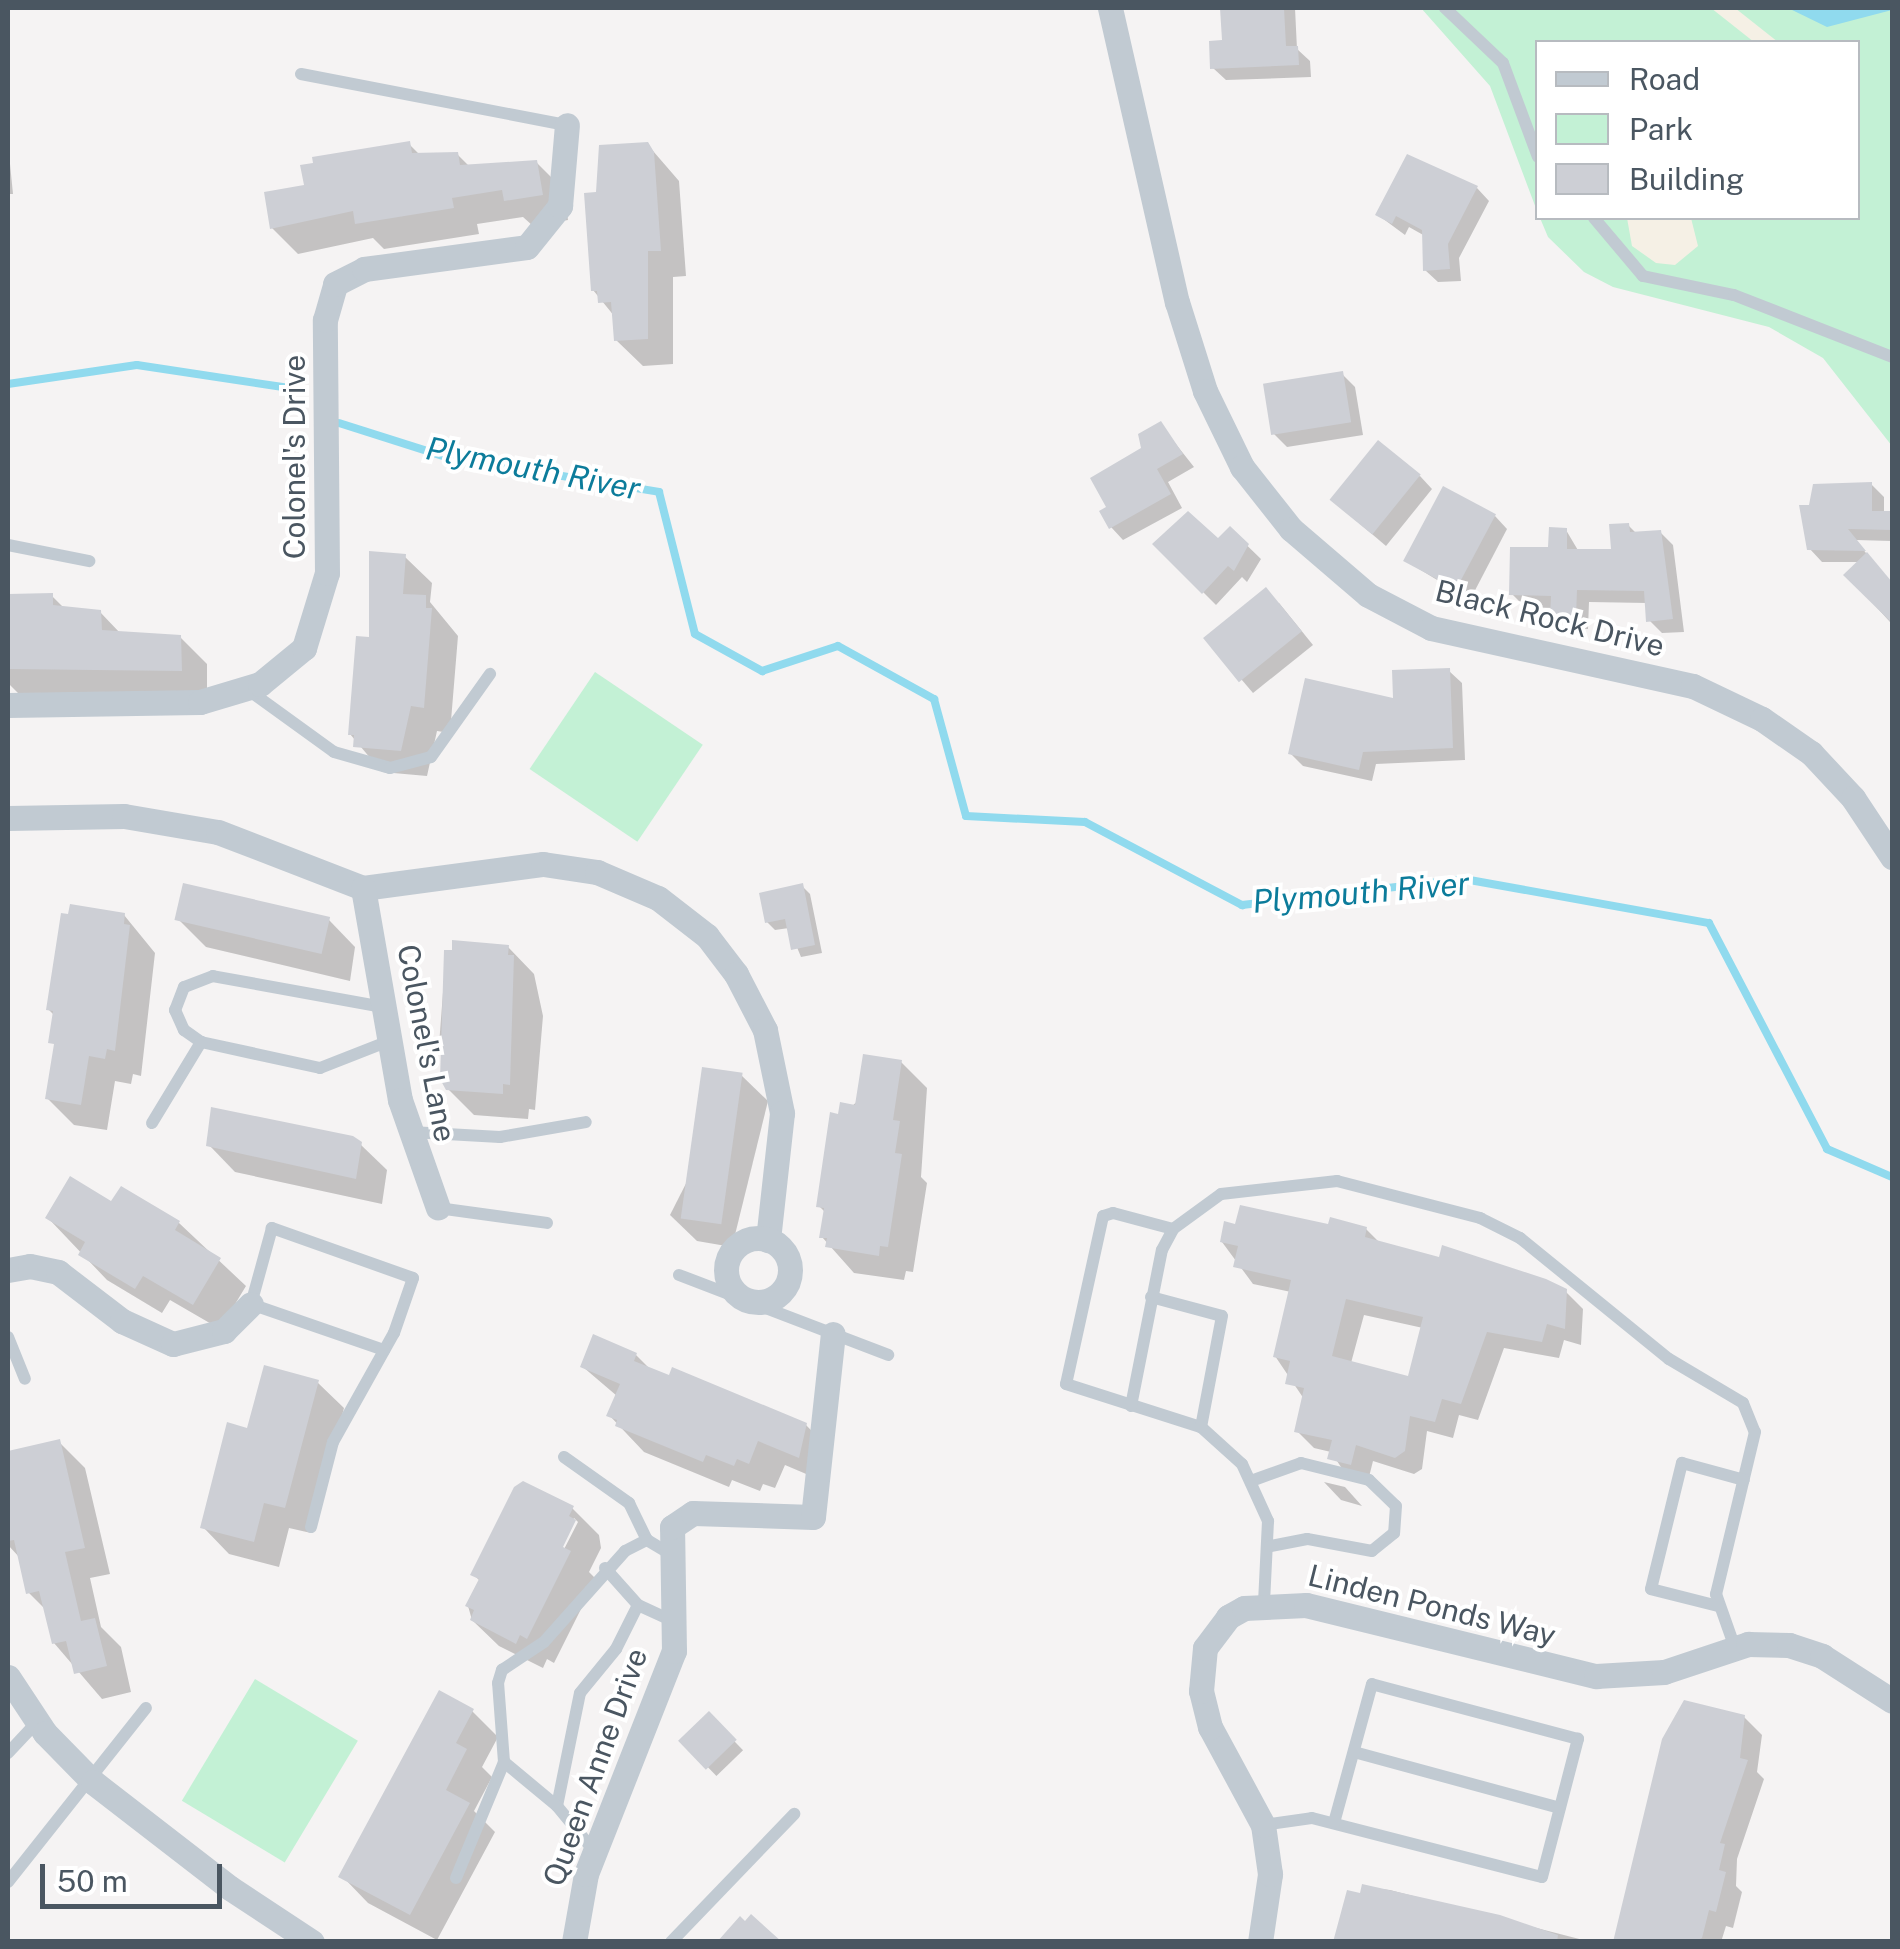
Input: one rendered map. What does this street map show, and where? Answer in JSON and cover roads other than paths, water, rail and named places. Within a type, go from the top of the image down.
[{"type":"street","name":"Black Rock Drive","points":[[1110,8],[1177,302],[1205,390],[1242,467],[1291,529],[1368,595],[1432,628],[1693,686],[1762,718],[1811,753],[1854,798],[1892,857]]},
{"type":"street","name":"Colonel's Drive","points":[[8,705],[174,704],[248,689],[304,648],[323,599],[326,320],[336,284],[364,269],[527,248],[560,206],[567,124]]},
{"type":"street","points":[[8,818],[124,816],[218,832],[363,888],[489,866],[574,866],[628,883],[687,918],[736,974],[776,1071],[782,1141],[768,1240]]},
{"type":"street","name":"Colonel's Lane","points":[[363,888],[408,1132],[438,1208]]},
{"type":"street","points":[[768,1240],[788,1258],[789,1280],[768,1302],[746,1301],[730,1288],[727,1258],[742,1242],[768,1240]]},
{"type":"street","points":[[8,1270],[58,1272],[122,1321],[174,1344],[224,1330],[251,1304]]},
{"type":"street","points":[[658,1547],[672,1527],[693,1514],[813,1517],[833,1334]]},
{"type":"street","name":"Queen Anne Drive","points":[[574,1942],[595,1852],[665,1679],[677,1623],[658,1547]]},
{"type":"street","name":"Linden Ponds Way","points":[[1260,1942],[1270,1874],[1263,1825],[1210,1727],[1201,1671],[1206,1648],[1228,1617],[1264,1602],[1306,1605],[1596,1676],[1664,1672],[1735,1648],[1769,1643],[1806,1649],[1892,1701]]},
{"type":"street","points":[[8,1677],[37,1722],[93,1782],[230,1888],[312,1942]]},
{"type":"lane","points":[[1445,8],[1503,64],[1535,149]]},
{"type":"lane","points":[[302,74],[567,124]]},
{"type":"lane","points":[[1596,220],[1643,276],[1734,295],[1892,357]]},
{"type":"lane","points":[[8,545],[89,561]]},
{"type":"lane","points":[[248,689],[334,752],[390,768],[431,758],[490,674]]},
{"type":"lane","points":[[383,1008],[214,976],[196,979],[184,988],[175,1010],[184,1030],[201,1042],[320,1068],[389,1041]]},
{"type":"lane","points":[[152,1122],[201,1042]]},
{"type":"lane","points":[[408,1132],[500,1137],[586,1122]]},
{"type":"lane","points":[[1131,1406],[1150,1297],[1173,1229],[1221,1194],[1337,1181],[1480,1218],[1520,1238],[1669,1359],[1743,1403],[1754,1432],[1718,1606],[1735,1648]]},
{"type":"lane","points":[[438,1208],[546,1223]]},
{"type":"lane","points":[[1173,1229],[1113,1213],[1103,1216],[1064,1374],[1066,1384],[1082,1394],[1201,1427],[1251,1481],[1271,1546],[1264,1602]]},
{"type":"lane","points":[[310,1527],[333,1442],[384,1350],[413,1278],[272,1228],[251,1304],[384,1350]]},
{"type":"lane","points":[[679,1275],[888,1355]]},
{"type":"lane","points":[[1150,1297],[1222,1316],[1201,1427]]},
{"type":"lane","points":[[8,1337],[25,1379]]},
{"type":"lane","points":[[456,1878],[504,1762],[502,1670],[544,1642],[606,1568],[658,1547],[629,1503],[564,1457]]},
{"type":"lane","points":[[1251,1481],[1301,1463],[1369,1480],[1389,1492],[1396,1506],[1394,1534],[1372,1551],[1307,1539],[1271,1546]]},
{"type":"lane","points":[[1718,1606],[1651,1589],[1682,1463],[1744,1480]]},
{"type":"lane","points":[[606,1568],[638,1605],[677,1623]]},
{"type":"lane","points":[[558,1806],[580,1692],[616,1649],[638,1605]]},
{"type":"lane","points":[[1263,1825],[1291,1818],[1334,1823],[1542,1877],[1578,1739],[1372,1684],[1334,1823]]},
{"type":"lane","points":[[8,1882],[93,1782],[146,1708]]},
{"type":"lane","points":[[8,1754],[37,1722]]},
{"type":"lane","points":[[1354,1752],[1560,1808]]},
{"type":"lane","points":[[504,1762],[558,1806],[595,1852]]},
{"type":"lane","points":[[672,1942],[794,1814]]},
{"type":"water","points":[[1788,8],[1892,8],[1892,10],[1827,27]]},
{"type":"waterway","name":"Plymouth River","points":[[8,384],[137,365],[296,389]]},
{"type":"waterway","name":"Plymouth River","points":[[339,423],[446,457],[659,492],[695,634],[762,671],[838,646],[934,699],[966,816],[1085,822],[1242,905],[1464,879],[1709,923],[1827,1149],[1892,1177]]}]
